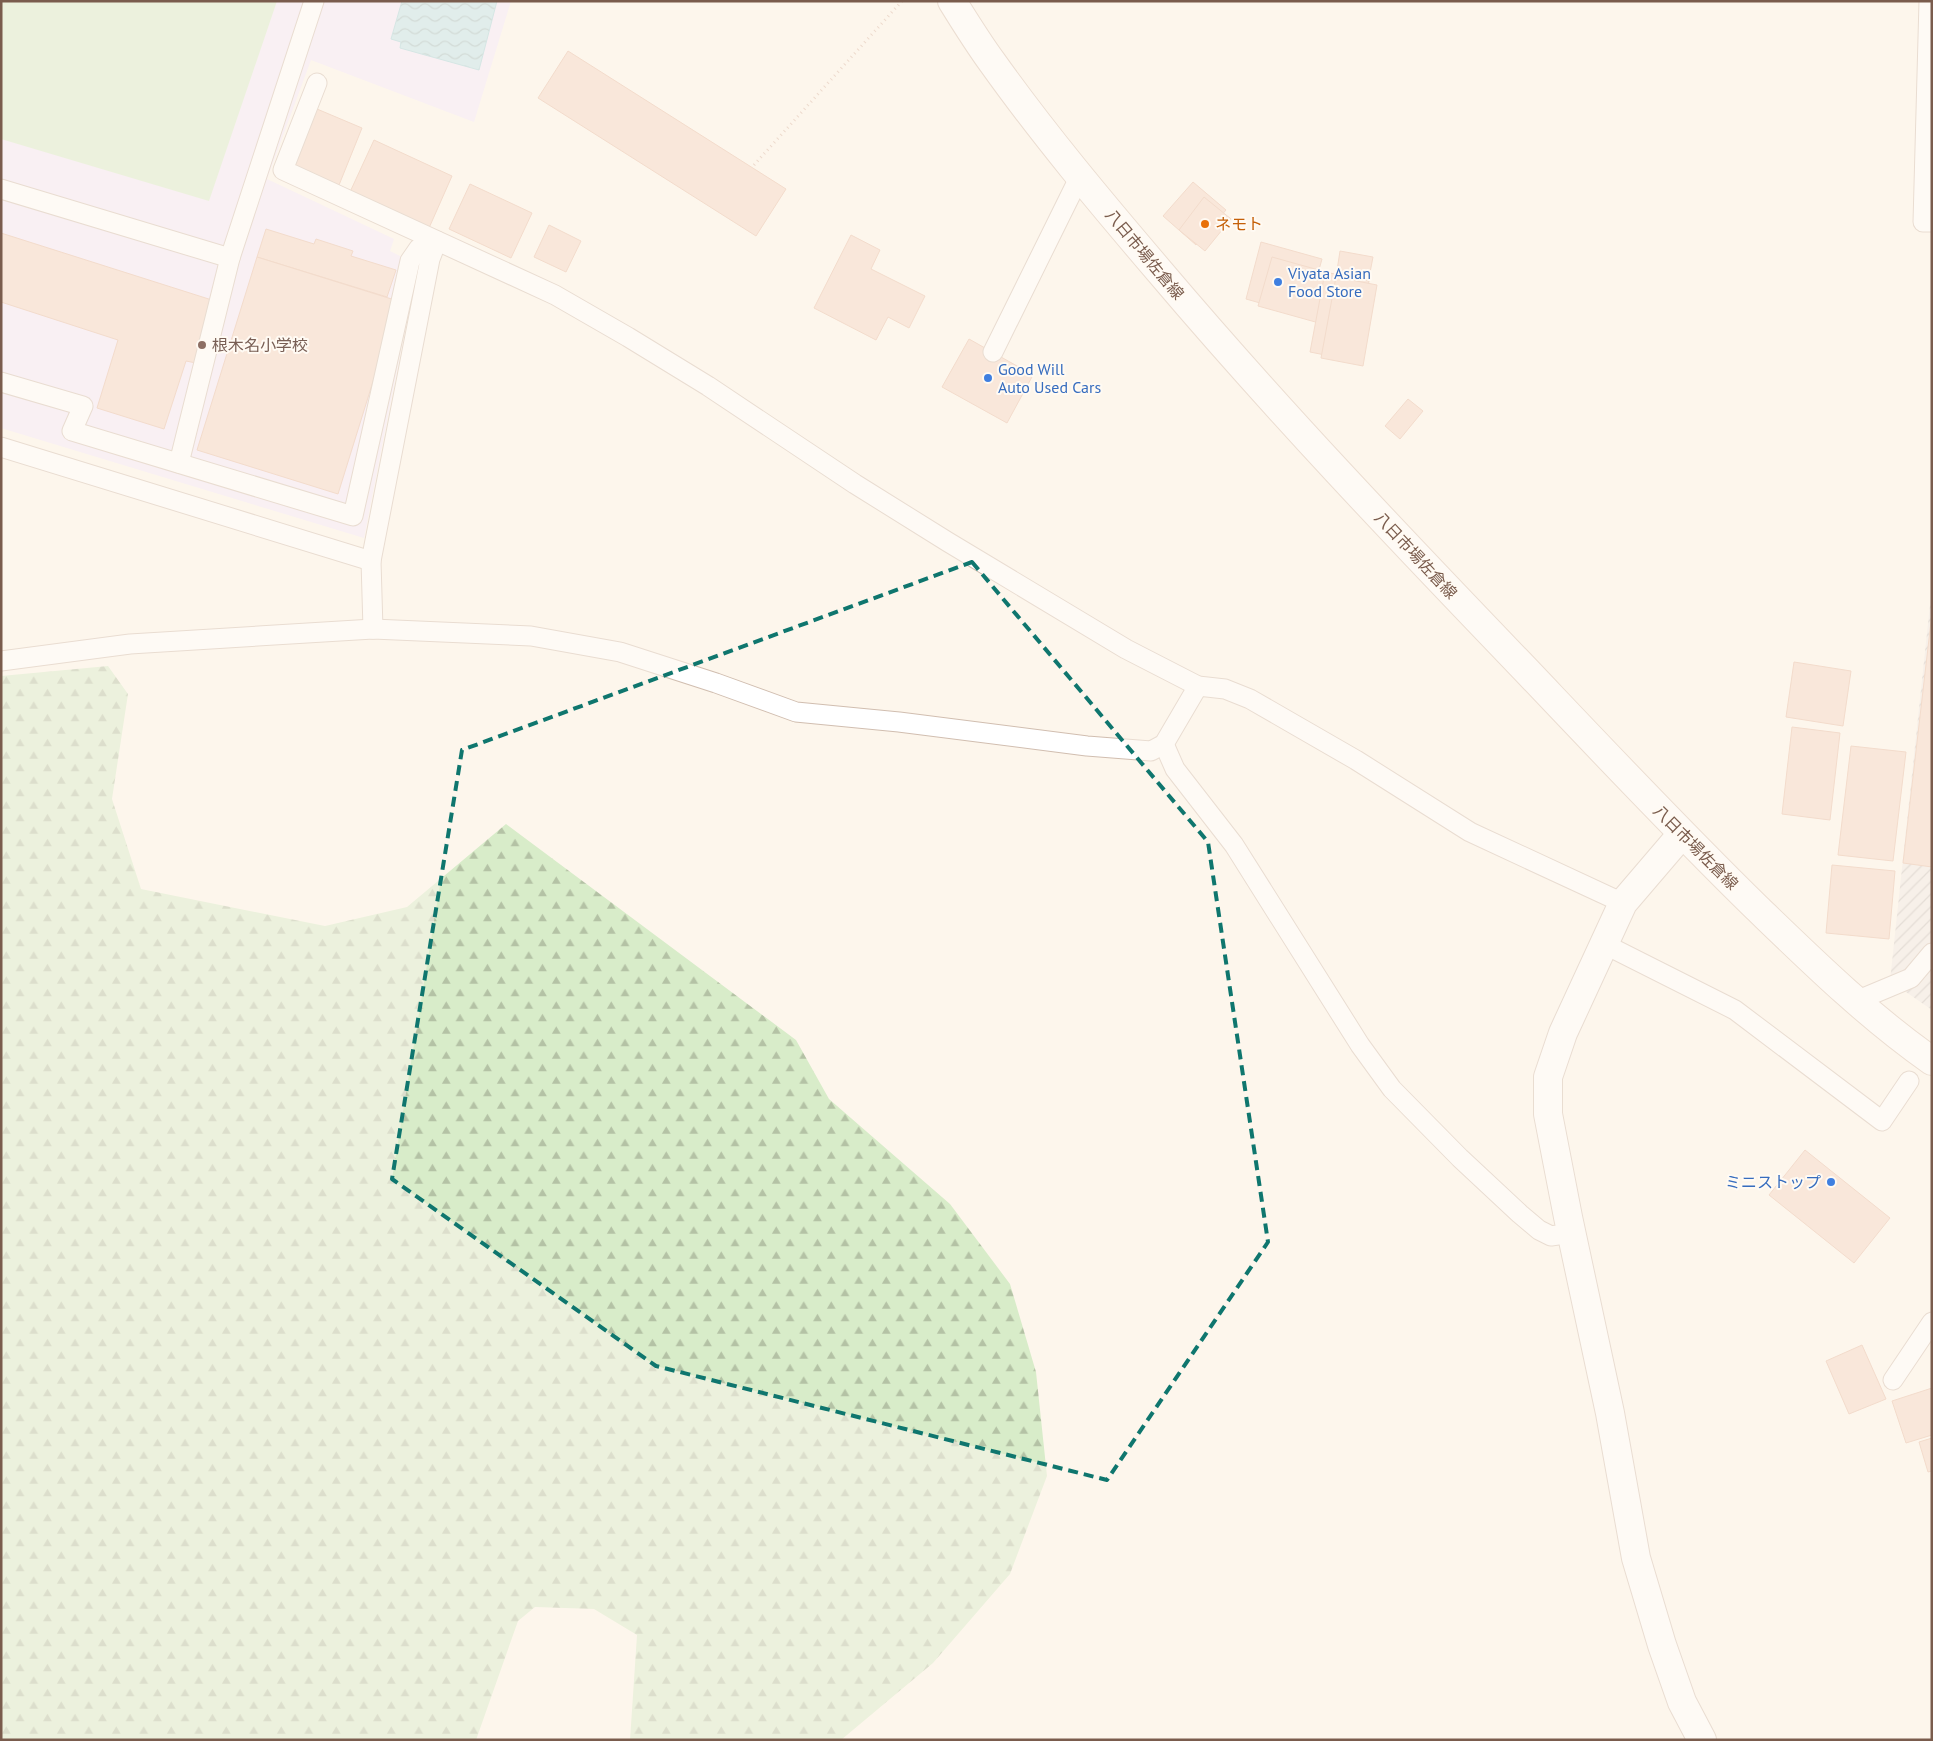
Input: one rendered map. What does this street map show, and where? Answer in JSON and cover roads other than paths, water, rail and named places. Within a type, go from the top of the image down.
[{"type":"main road","name":"八日市場佐倉線","points":[[952,1],[990,60],[1080,176],[1214,335],[1383,522],[1682,834],[1856,1002],[1932,1061]]},
{"type":"main road","points":[[1682,834],[1623,903],[1563,1033],[1548,1077],[1548,1114],[1571,1233],[1610,1413],[1636,1558],[1682,1702],[1702,1740]]},
{"type":"lane","points":[[179,464],[230,258],[314,1]]},
{"type":"lane","points":[[1929,1],[1923,222],[1932,222]]},
{"type":"lane","points":[[317,83],[283,170],[555,295],[708,386],[855,484],[1126,649],[1198,686],[1225,689],[1250,699],[1356,760],[1470,832],[1623,903]]},
{"type":"lane","points":[[993,352],[1080,176]]},
{"type":"lane","points":[[1,189],[230,258]]},
{"type":"lane","points":[[1,382],[83,406],[72,431],[354,516],[410,261],[418,248],[437,241]]},
{"type":"lane","points":[[373,629],[371,561],[430,260],[437,241]]},
{"type":"lane","points":[[1,447],[371,561]]},
{"type":"lane","points":[[1,661],[130,644],[373,629],[460,631],[531,636],[620,652],[716,683],[796,712],[899,722],[1087,746],[1151,751],[1164,744],[1198,686]]},
{"type":"lane","points":[[1164,744],[1175,770],[1234,845],[1360,1045],[1392,1089],[1460,1158],[1539,1230],[1551,1236],[1571,1233]]},
{"type":"lane","points":[[1604,944],[1735,1010],[1882,1121],[1909,1081]]},
{"type":"lane","points":[[1856,1002],[1912,978],[1932,953]]},
{"type":"lane","points":[[1893,1380],[1932,1322]]},
{"type":"water","points":[[402,1],[497,1],[479,70],[400,48],[401,42],[391,39]]},
{"type":"place","name":"ネモト","points":[[1205,224]]},
{"type":"place","name":"Viyata Asian Food Store","points":[[1278,282]]},
{"type":"place","name":"根木名小学校","points":[[202,345]]},
{"type":"place","name":"Good Will Auto Used Cars","points":[[988,378]]},
{"type":"place","name":"ミニストップ","points":[[1831,1182]]}]
